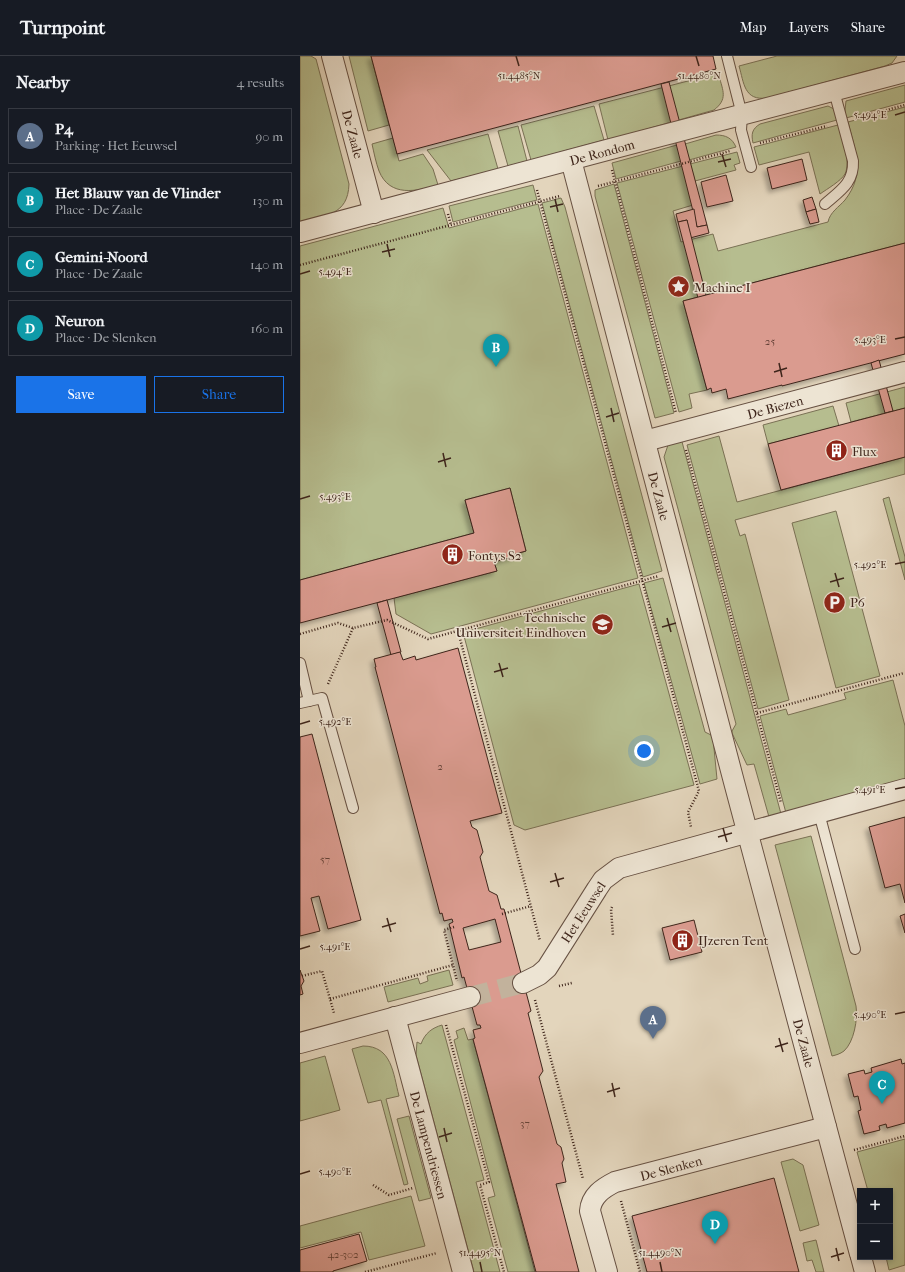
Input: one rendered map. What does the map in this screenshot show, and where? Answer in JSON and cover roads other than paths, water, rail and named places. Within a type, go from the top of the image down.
[{"type":"street","name":"De Zaale","points":[[332,56],[374,213]]},
{"type":"street","name":"De Rondom","points":[[300,232],[905,72]]},
{"type":"street","name":"De Zaale","points":[[571,160],[747,832],[857,1243]]},
{"type":"street","name":"De Biezen","points":[[645,441],[905,372]]},
{"type":"street","points":[[747,832],[905,789]]},
{"type":"street","name":"Het Eeuwsel","points":[[527,981],[547,968],[597,889],[610,873],[630,864],[747,832]]},
{"type":"street","points":[[300,1043],[466,998]]},
{"type":"street","name":"De Lampendriessen","points":[[395,1017],[463,1272]]},
{"type":"street","name":"De Slenken","points":[[606,1272],[590,1211],[590,1205],[600,1191],[615,1182],[826,1127]]},
{"type":"street","points":[[862,1260],[865,1272]]},
{"type":"lane","points":[[727,56],[742,115],[741,130],[751,167]]},
{"type":"lane","points":[[825,204],[843,189],[852,173],[852,161],[834,91]]},
{"type":"lane","points":[[300,663],[304,702],[322,698],[353,808]]},
{"type":"lane","points":[[819,813],[855,949]]},
{"type":"tunnel","points":[[470,997],[523,983]]},
{"type":"place","name":"Machine I","points":[[679,287]]},
{"type":"place","name":"Het Blauw van de Vlinder","points":[[496,367]]},
{"type":"place","name":"Flux","points":[[837,451]]},
{"type":"place","name":"Fontys S2","points":[[453,555]]},
{"type":"place","name":"P6","points":[[834,602]]},
{"type":"place","name":"Technische Universiteit Eindhoven","points":[[602,624]]},
{"type":"place","name":"IJzeren Tent","points":[[682,940]]},
{"type":"place","name":"P4","points":[[653,1039]]},
{"type":"place","name":"Gemini-Noord","points":[[882,1104]]},
{"type":"place","name":"Neuron","points":[[715,1244]]}]
